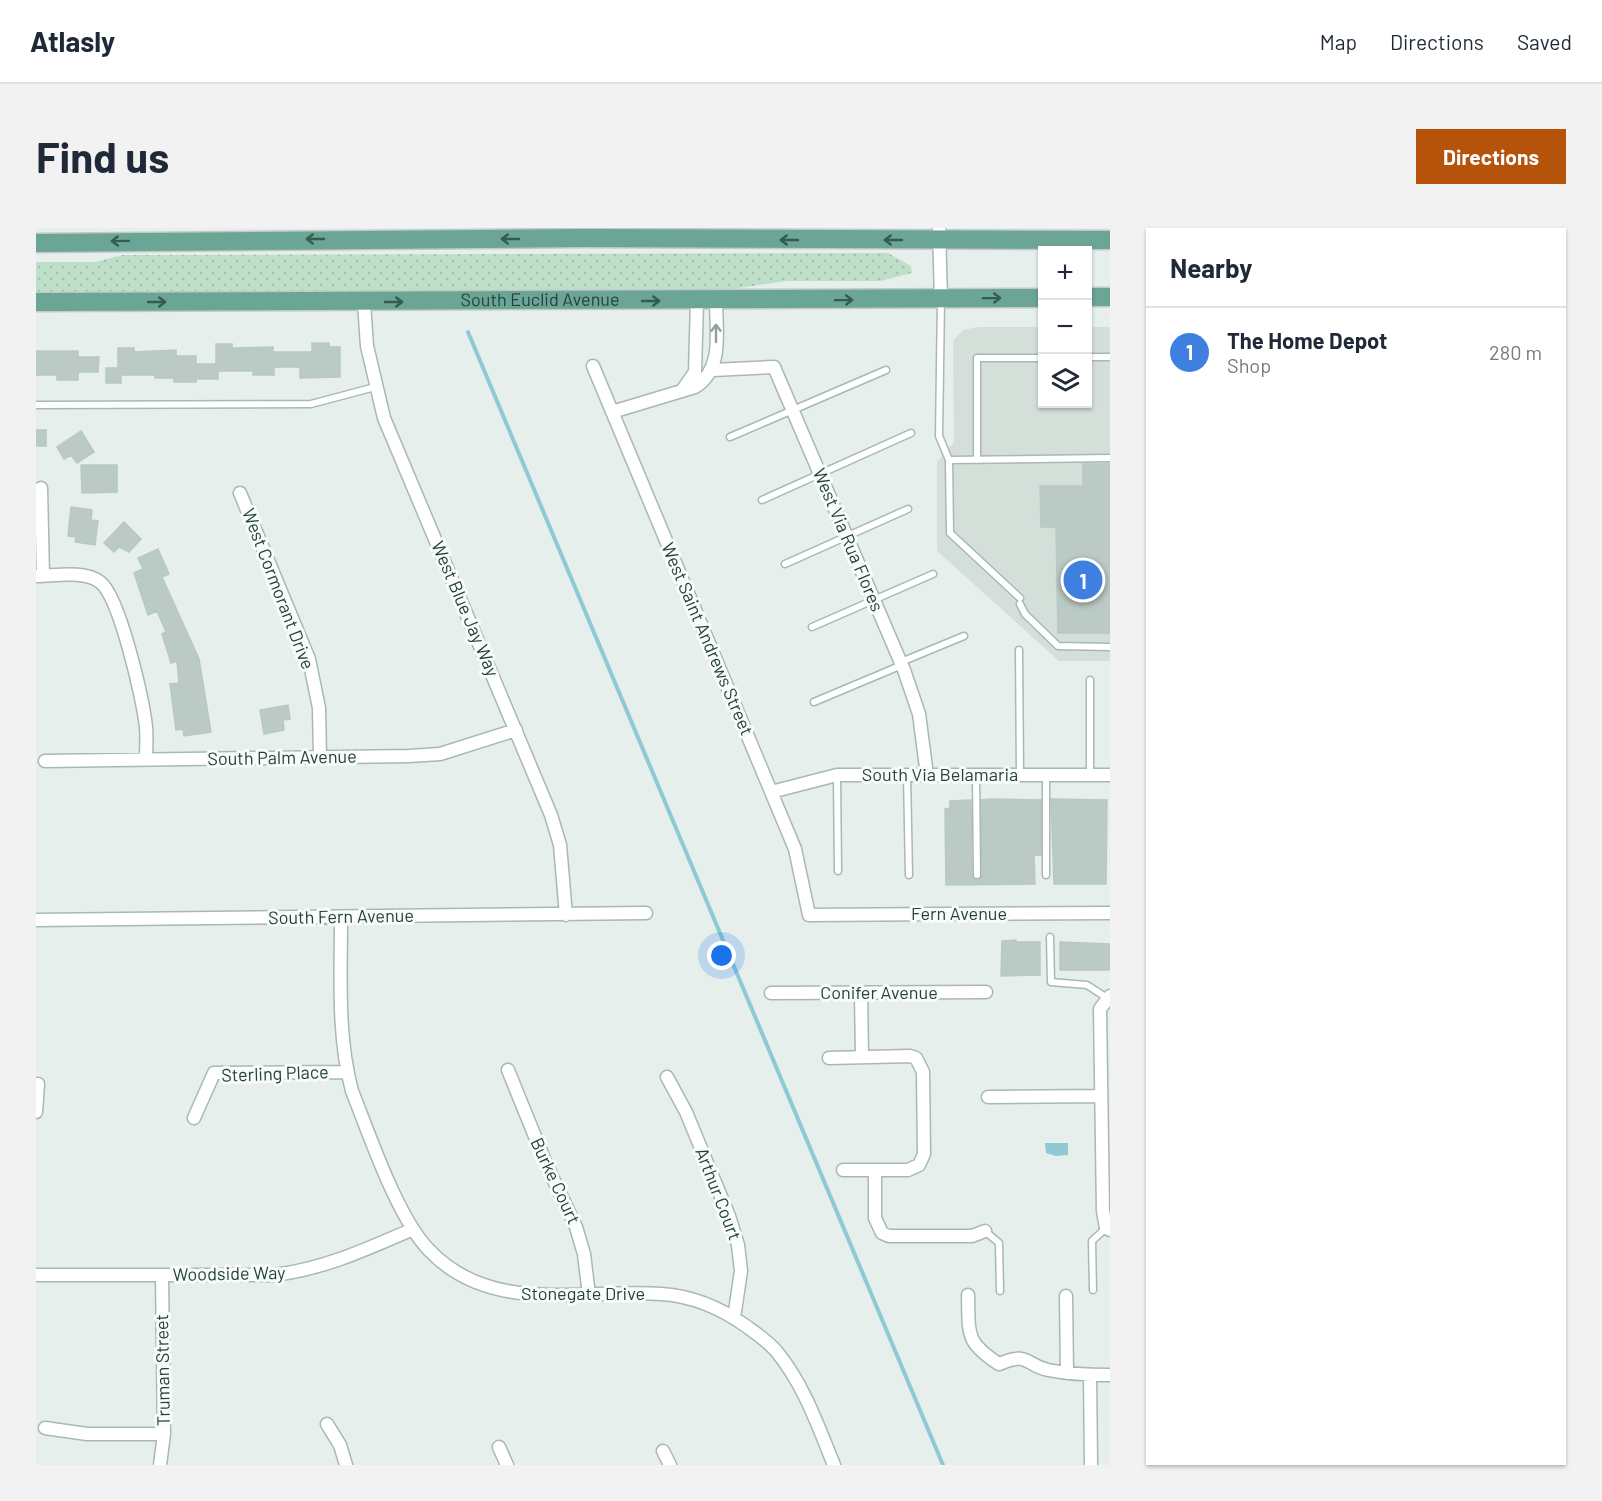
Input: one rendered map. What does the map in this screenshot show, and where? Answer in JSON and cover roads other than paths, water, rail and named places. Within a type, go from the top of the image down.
[{"type":"main road","points":[[36,243],[234,234],[583,233],[939,234],[1110,240]]},
{"type":"main road","points":[[1092,297],[1110,297]]},
{"type":"main road","name":"South Euclid Avenue","points":[[36,302],[364,303],[1038,298]]},
{"type":"street","points":[[939,234],[941,299]]},
{"type":"street","points":[[683,389],[695,372],[697,301]]},
{"type":"street","points":[[612,412],[695,387],[707,380],[713,370],[716,301]]},
{"type":"street","name":"West Blue Jay Way","points":[[364,303],[367,346],[384,418],[551,814],[560,845],[566,915]]},
{"type":"street","name":"West Saint Andrews Street","points":[[593,366],[795,849],[809,915]]},
{"type":"street","name":"West Via Rua Flores","points":[[713,370],[774,367],[901,663],[920,714],[927,775]]},
{"type":"street","points":[[41,488],[39,576],[86,576],[101,582],[111,599],[132,658],[146,728],[146,759]]},
{"type":"street","name":"West Cormorant Drive","points":[[240,493],[309,659],[319,708],[320,757]]},
{"type":"street","name":"South Palm Avenue","points":[[45,761],[440,754],[516,730]]},
{"type":"street","name":"South Via Belamaria","points":[[771,792],[837,775],[1110,775]]},
{"type":"street","name":"Fern Avenue","points":[[809,915],[1110,913]]},
{"type":"street","name":"South Fern Avenue","points":[[36,920],[646,914]]},
{"type":"street","name":"Stonegate Drive","points":[[341,918],[341,1034],[347,1072],[365,1123],[413,1229],[429,1251],[453,1270],[481,1284],[507,1293],[663,1294],[704,1303],[735,1318],[776,1351],[797,1381],[834,1465]]},
{"type":"street","name":"Conifer Avenue","points":[[771,993],[986,992]]},
{"type":"street","points":[[861,993],[862,1057]]},
{"type":"street","points":[[1108,997],[1100,1009],[1102,1211],[1108,1229]]},
{"type":"street","points":[[829,1058],[916,1058],[923,1072],[923,1159],[919,1165],[908,1170],[843,1170]]},
{"type":"street","name":"Burke Court","points":[[508,1070],[547,1166],[576,1227],[584,1254],[589,1294]]},
{"type":"street","name":"Sterling Place","points":[[194,1118],[214,1073],[347,1072]]},
{"type":"street","name":"Arthur Court","points":[[667,1077],[686,1112],[729,1216],[738,1245],[740,1282],[735,1318]]},
{"type":"street","points":[[36,1112],[38,1084]]},
{"type":"street","points":[[988,1097],[1101,1096]]},
{"type":"street","points":[[875,1170],[875,1218],[882,1233],[889,1236],[972,1236],[985,1232]]},
{"type":"street","name":"Woodside Way","points":[[36,1276],[273,1275],[304,1272],[332,1263],[413,1229]]},
{"type":"street","name":"Truman Street","points":[[160,1465],[164,1434],[162,1275]]},
{"type":"street","points":[[968,1295],[968,1325],[976,1350],[999,1364],[1021,1359],[1033,1362],[1044,1369],[1110,1376]]},
{"type":"street","points":[[1066,1296],[1067,1373]]},
{"type":"street","points":[[1090,1375],[1091,1465]]},
{"type":"street","points":[[327,1424],[340,1445],[346,1465]]},
{"type":"street","points":[[45,1428],[87,1434],[164,1434]]},
{"type":"street","points":[[500,1447],[507,1465]]},
{"type":"street","points":[[663,1451],[670,1465]]},
{"type":"lane","points":[[941,299],[939,436],[949,460],[950,533],[1020,601],[1025,614],[1058,645],[1110,647]]},
{"type":"lane","points":[[1092,357],[1110,357]]},
{"type":"lane","points":[[977,460],[977,358],[1038,358]]},
{"type":"lane","points":[[730,437],[886,370]]},
{"type":"lane","points":[[36,405],[311,404],[375,387]]},
{"type":"lane","points":[[762,500],[911,434]]},
{"type":"lane","points":[[949,460],[1110,459]]},
{"type":"lane","points":[[785,564],[908,509]]},
{"type":"lane","points":[[812,627],[933,574]]},
{"type":"lane","points":[[814,702],[964,636]]},
{"type":"lane","points":[[1020,650],[1020,775]]},
{"type":"lane","points":[[1090,680],[1090,775]]},
{"type":"lane","points":[[837,775],[838,871]]},
{"type":"lane","points":[[907,775],[909,875]]},
{"type":"lane","points":[[976,775],[977,875]]},
{"type":"lane","points":[[1046,775],[1046,875]]},
{"type":"lane","points":[[1050,937],[1051,982],[1088,985],[1108,997]]},
{"type":"lane","points":[[1092,1290],[1092,1241],[1108,1229]]},
{"type":"lane","points":[[985,1232],[999,1243],[1000,1291]]},
{"type":"water","points":[[1045,1143],[1068,1143],[1068,1155],[1056,1156],[1046,1153]]},
{"type":"waterway","points":[[468,332],[943,1465]]},
{"type":"place","name":"The Home Depot","points":[[1083,580]]}]
